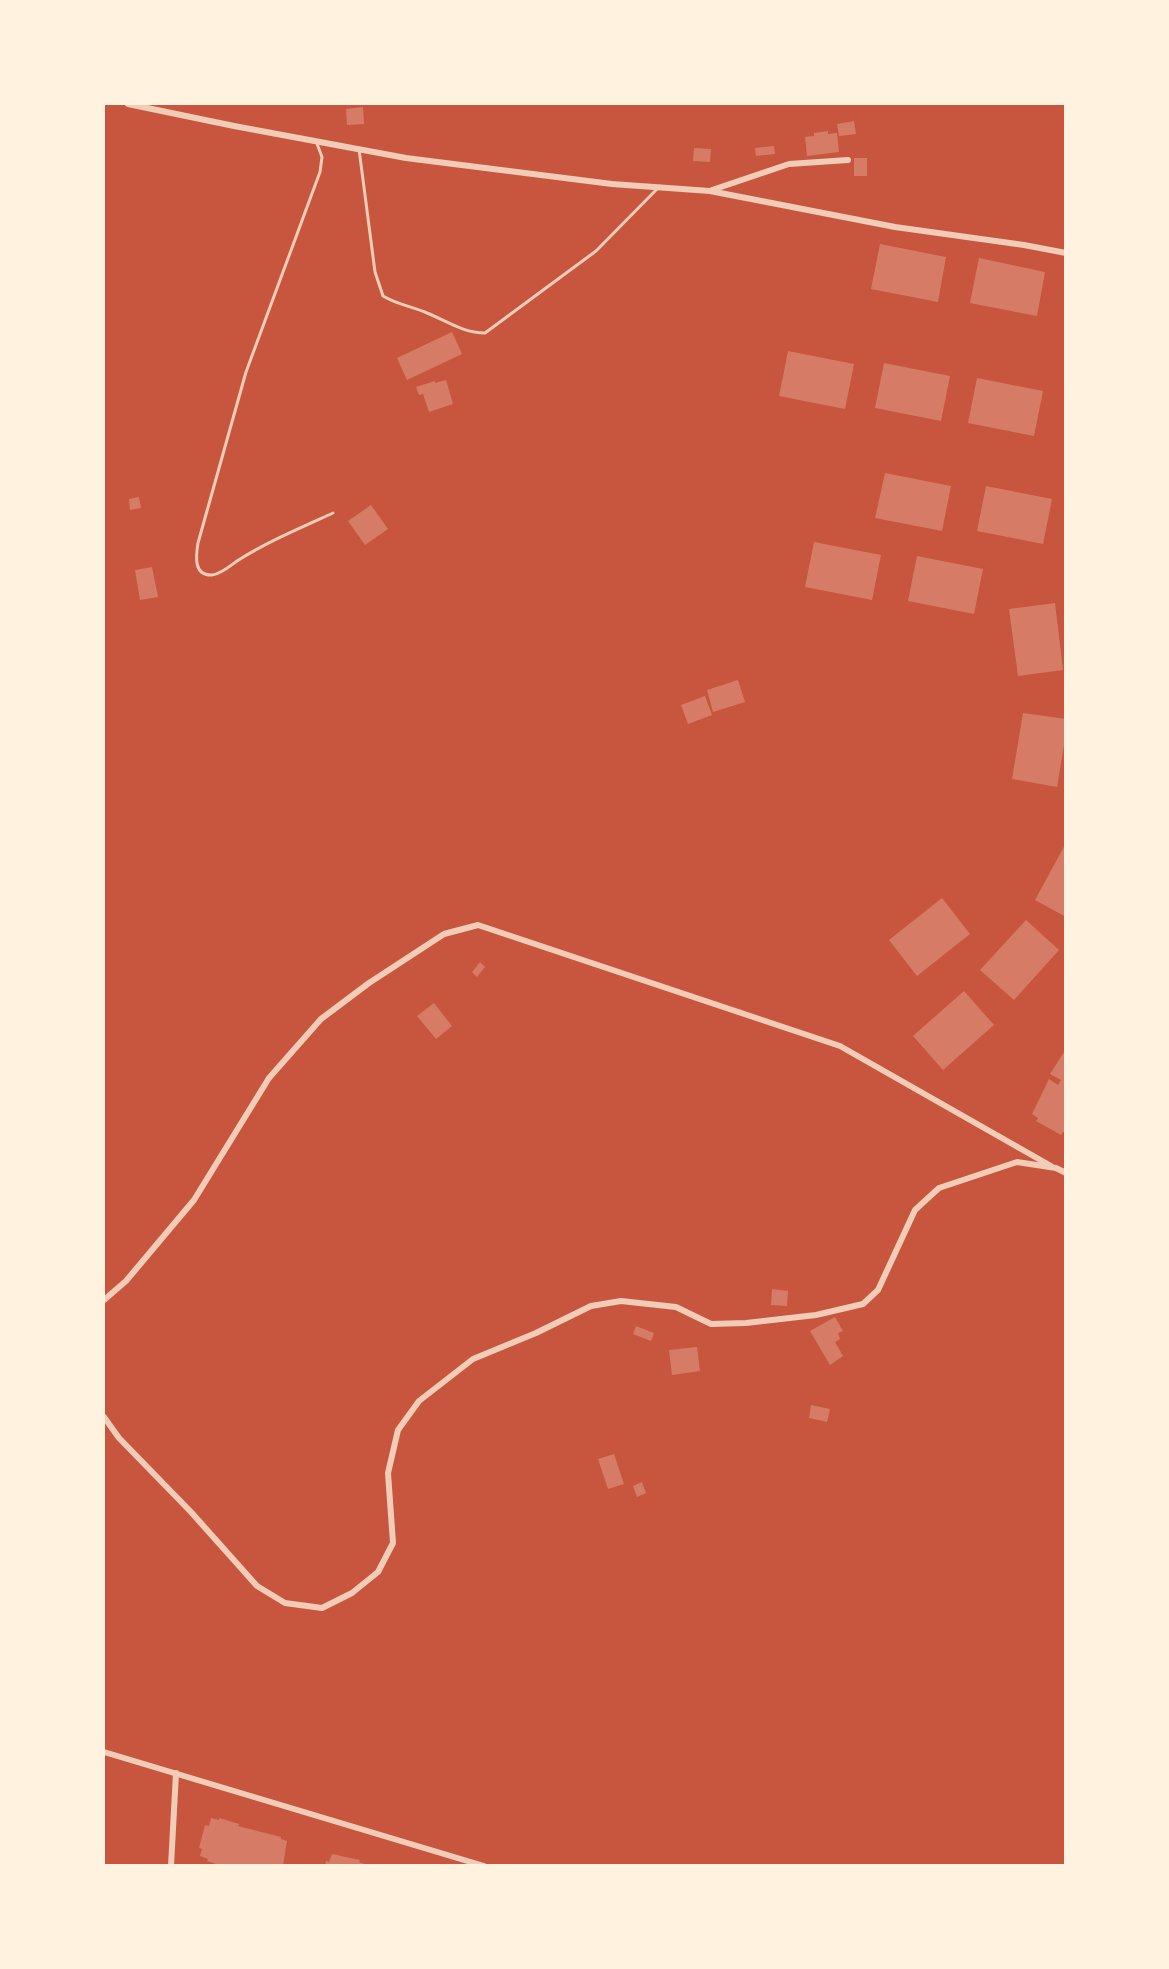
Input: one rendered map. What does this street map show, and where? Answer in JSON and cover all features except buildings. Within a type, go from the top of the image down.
[{"type":"street","points":[[128,104],[406,158],[612,184],[710,191],[895,227],[1065,253]]},
{"type":"street","points":[[710,191],[789,164],[848,160]]},
{"type":"street","points":[[104,1300],[126,1281],[194,1200],[269,1078],[321,1019],[369,983],[444,934],[478,925],[840,1046],[1065,1173]]},
{"type":"street","points":[[104,1416],[119,1438],[191,1512],[257,1586],[285,1603],[322,1608],[352,1593],[378,1572],[393,1543],[388,1473],[398,1430],[419,1401],[473,1359],[536,1334],[591,1306],[621,1301],[676,1307],[711,1324],[746,1323],[816,1315],[862,1304],[878,1290],[915,1210],[939,1188],[1017,1162],[1056,1168]]},
{"type":"street","points":[[104,1752],[484,1866]]},
{"type":"street","points":[[171,1866],[176,1773]]},
{"type":"lane","points":[[315,140],[322,157],[320,172],[246,372],[198,543],[195,558],[197,567],[202,572],[211,575],[220,573],[262,545],[333,513]]},
{"type":"lane","points":[[359,149],[375,272],[383,296],[475,333],[485,333],[596,251],[659,187]]}]
